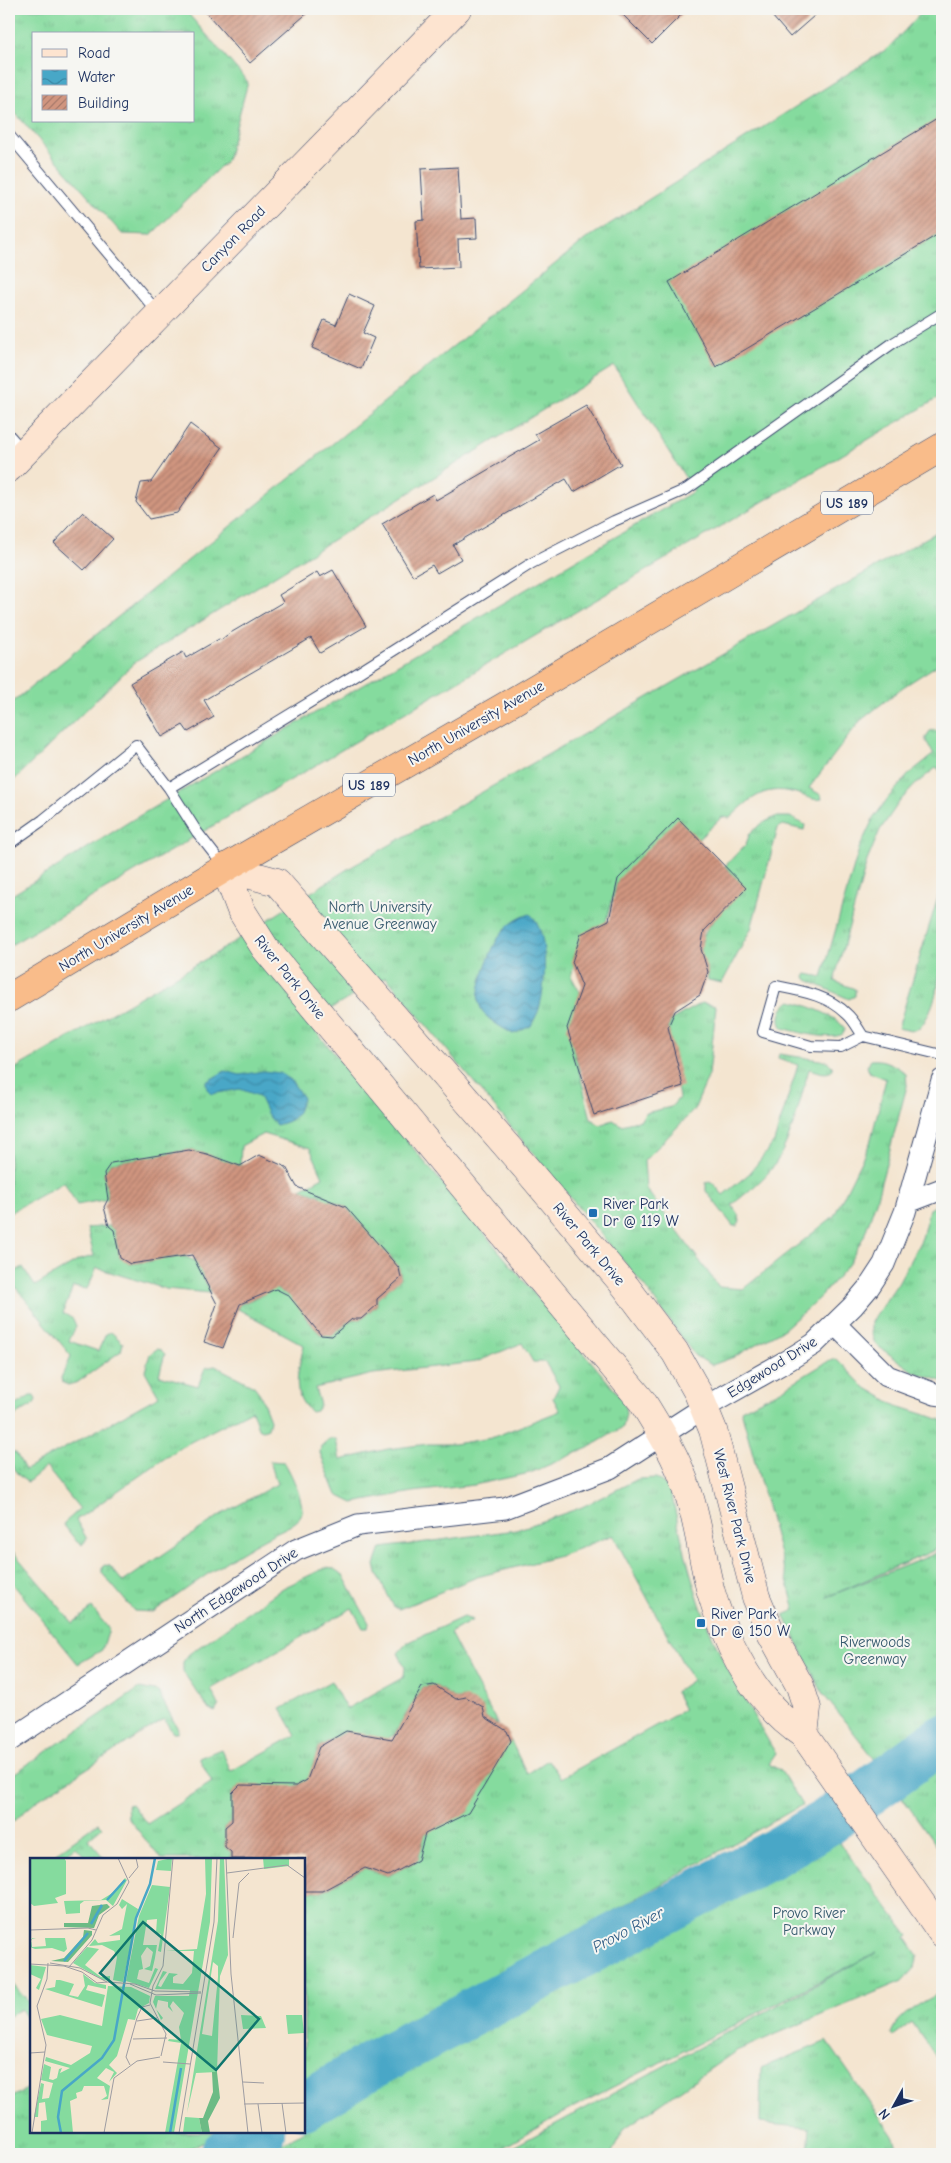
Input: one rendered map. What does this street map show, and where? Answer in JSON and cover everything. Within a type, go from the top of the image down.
[{"type":"highway","name":"North University Avenue","points":[[9,998],[225,868],[512,702],[942,447]]},
{"type":"street","name":"Canyon Road","points":[[14,452],[160,314],[457,9]]},
{"type":"street","name":"River Park Drive","points":[[225,868],[277,882],[525,1167],[626,1287],[675,1352],[705,1407]]},
{"type":"street","name":"River Park Drive","points":[[225,868],[241,910],[265,948],[642,1401],[672,1429]]},
{"type":"street","name":"Edgewood Drive","points":[[672,1429],[705,1407],[814,1344],[869,1287],[884,1264],[908,1202],[942,1080]]},
{"type":"street","points":[[928,1130],[942,1148]]},
{"type":"street","points":[[908,1202],[942,1189]]},
{"type":"street","points":[[835,1324],[887,1376],[935,1394],[942,1394]]},
{"type":"street","name":"West River Park Drive","points":[[705,1407],[713,1430],[756,1597],[772,1635],[800,1686],[807,1708],[804,1735]]},
{"type":"street","points":[[672,1429],[711,1592],[730,1640],[750,1680],[771,1709],[788,1725],[804,1735],[942,1933]]},
{"type":"street","name":"North Edgewood Drive","points":[[9,1742],[217,1600],[296,1550],[358,1525],[504,1508],[610,1468],[672,1429]]},
{"type":"lane","points":[[9,135],[160,314]]},
{"type":"lane","points":[[169,788],[353,676],[532,563],[614,521],[687,489],[893,343],[942,313]]},
{"type":"lane","points":[[9,844],[43,820],[136,745],[169,788],[197,832],[225,868]]},
{"type":"lane","points":[[863,1036],[848,1014],[828,1000],[807,992],[776,986],[763,1032],[812,1046],[841,1047],[863,1036],[942,1055]]},
{"type":"green space","points":[[9,9],[184,9],[248,82],[227,160],[151,235],[122,234],[9,106]]},
{"type":"green space","points":[[925,9],[942,9],[942,396],[9,946],[9,897],[132,820],[694,491],[614,366],[134,663],[9,785],[9,705],[586,239],[887,49]]},
{"type":"green space","name":"North University Avenue Greenway","points":[[942,529],[942,662],[903,687],[860,721],[809,788],[821,795],[822,799],[813,799],[788,791],[769,791],[753,798],[730,818],[722,817],[693,844],[671,833],[617,883],[603,932],[581,945],[571,976],[583,998],[572,1042],[591,1119],[600,1125],[613,1120],[621,1125],[641,1120],[645,1113],[671,1107],[679,1098],[668,1030],[671,1020],[701,1003],[716,1006],[709,1075],[694,1110],[644,1161],[646,1189],[719,1287],[743,1289],[834,1216],[870,1143],[886,1079],[869,1072],[867,1066],[871,1060],[885,1061],[906,1074],[907,1086],[876,1201],[864,1236],[848,1265],[821,1296],[784,1329],[734,1357],[712,1365],[695,1356],[645,1287],[386,977],[308,1022],[624,1401],[626,1413],[623,1427],[588,1448],[530,1473],[474,1485],[413,1492],[353,1503],[337,1495],[320,1453],[321,1446],[329,1439],[336,1439],[340,1460],[388,1449],[428,1444],[454,1444],[491,1438],[560,1411],[553,1398],[559,1386],[545,1362],[533,1362],[522,1343],[476,1362],[373,1374],[315,1388],[320,1405],[316,1411],[311,1412],[304,1405],[300,1397],[297,1380],[304,1345],[238,1309],[239,1305],[262,1295],[266,1284],[308,1308],[305,1317],[321,1335],[332,1336],[352,1319],[361,1319],[377,1305],[377,1299],[401,1278],[399,1268],[385,1250],[375,1251],[375,1240],[346,1207],[331,1200],[323,1204],[320,1195],[301,1189],[323,1177],[310,1148],[263,1134],[241,1146],[240,1166],[220,1159],[212,1164],[206,1154],[189,1150],[111,1163],[104,1173],[108,1199],[77,1205],[64,1182],[9,1213],[9,1072],[218,952],[346,870]]},
{"type":"green space","points":[[935,730],[942,735],[942,774],[937,767],[916,784],[900,801],[880,830],[867,861],[834,981],[855,989],[855,996],[849,999],[807,980],[805,977],[807,974],[822,977],[859,849],[873,819],[888,798],[911,772],[934,754],[926,741],[926,737],[930,731]]},
{"type":"green space","points":[[775,817],[790,817],[805,825],[804,830],[783,825],[778,828],[751,929],[722,983],[708,980],[701,950],[705,933],[717,916],[745,888],[725,866],[746,844],[750,833],[761,824]]},
{"type":"green space","points":[[942,884],[942,959],[935,996],[929,1013],[920,1028],[911,1031],[898,1028]]},
{"type":"green space","points":[[791,1001],[813,1008],[837,1020],[845,1030],[843,1034],[830,1037],[805,1034],[783,1028],[780,1021],[781,1013]]},
{"type":"green space","points":[[779,1054],[827,1061],[833,1067],[833,1070],[824,1073],[809,1069],[796,1116],[783,1151],[767,1174],[732,1205],[739,1216],[740,1222],[737,1226],[733,1226],[706,1191],[706,1183],[709,1181],[713,1183],[723,1195],[750,1173],[774,1142],[798,1065],[778,1058]]},
{"type":"green space","points":[[942,1201],[942,1381],[914,1372],[875,1344],[871,1331],[871,1322],[898,1283],[922,1238],[929,1209]]},
{"type":"green space","points":[[109,1226],[114,1230],[120,1258],[130,1264],[153,1261],[158,1253],[167,1259],[184,1256],[204,1265],[201,1272],[210,1293],[166,1289],[97,1268],[87,1289],[73,1287],[63,1313],[73,1319],[76,1326],[69,1341],[98,1351],[106,1334],[111,1332],[123,1343],[121,1351],[78,1382],[68,1385],[62,1382],[61,1378],[71,1356],[9,1279],[9,1275],[23,1267],[35,1286],[79,1260],[94,1256],[87,1228]]},
{"type":"green space","points":[[157,1349],[165,1354],[159,1375],[198,1386],[205,1368],[215,1366],[254,1386],[260,1394],[270,1420],[268,1428],[263,1430],[258,1428],[252,1410],[181,1447],[76,1520],[87,1539],[82,1545],[77,1542],[63,1524],[80,1509],[46,1467],[28,1482],[20,1477],[10,1460],[11,1451],[16,1453],[25,1470],[159,1396],[145,1371],[150,1354]]},
{"type":"green space","name":"Riverwoods Greenway","points":[[837,1359],[863,1386],[897,1406],[942,1420],[942,1547],[827,1597],[942,1551],[942,1853],[870,1753],[823,1694],[784,1615],[795,1610],[741,1410],[781,1390],[827,1362]]},
{"type":"green space","points":[[30,1396],[34,1396],[36,1400],[33,1405],[9,1419],[9,1405],[11,1408]]},
{"type":"green space","points":[[270,1461],[284,1462],[290,1473],[301,1504],[302,1511],[299,1519],[239,1553],[153,1612],[134,1611],[102,1573],[102,1567],[105,1565],[110,1566],[123,1582],[222,1514],[277,1484]]},
{"type":"green space","points":[[656,1478],[670,1488],[690,1572],[713,1638],[738,1689],[776,1754],[769,1764],[781,1771],[802,1805],[305,2084],[305,1891],[322,1891],[365,1868],[388,1876],[418,1860],[425,1834],[511,1741],[527,1774],[548,1760],[561,1778],[684,1710],[675,1692],[692,1680],[613,1535],[560,1556],[477,1577],[399,1609],[394,1607],[377,1574],[375,1565],[381,1548],[516,1530],[580,1508],[638,1479]]},
{"type":"green space","points":[[9,1547],[73,1623],[92,1608],[109,1629],[102,1650],[78,1664],[9,1579]]},
{"type":"green space","points":[[325,1568],[334,1569],[343,1575],[369,1623],[368,1628],[363,1628],[352,1608],[211,1689],[219,1705],[215,1712],[209,1709],[183,1672],[183,1662],[189,1654],[283,1588]]},
{"type":"green space","points":[[463,1617],[473,1620],[450,1633],[498,1725],[485,1717],[466,1698],[456,1699],[434,1685],[422,1687],[394,1735],[375,1745],[346,1731],[319,1747],[312,1767],[316,1776],[296,1786],[232,1793],[232,1821],[225,1827],[225,1847],[231,1852],[231,1858],[160,1858],[128,1818],[127,1805],[132,1804],[147,1824],[212,1782],[199,1758],[221,1749],[231,1771],[296,1735],[281,1709],[331,1681],[346,1709],[404,1677],[405,1667],[398,1653],[407,1643]]},
{"type":"green space","points":[[140,1688],[158,1692],[178,1729],[177,1733],[173,1733],[164,1719],[38,1800],[9,1825],[9,1777]]},
{"type":"green space","points":[[98,1823],[102,1827],[88,1839],[104,1858],[86,1858],[76,1847],[61,1858],[57,1857],[56,1853]]},
{"type":"green space","name":"Provo River Parkway","points":[[839,1842],[909,1936],[906,1938],[918,1956],[915,1967],[902,1981],[736,2051],[625,2128],[611,2154],[500,2154],[877,1952],[566,2111],[492,2154],[265,2154],[300,2133],[305,2133],[305,2130],[383,2084]]},
{"type":"green space","points":[[9,1980],[30,2004],[30,2022],[21,2009],[9,2016]]},
{"type":"green space","points":[[942,1993],[942,2065],[912,2022],[893,2036],[891,2034],[894,2027],[905,2015]]},
{"type":"green space","points":[[827,2041],[893,2136],[900,2154],[808,2154],[810,2128],[760,2123],[761,2068]]},
{"type":"green space","points":[[30,2087],[30,2133],[219,2133],[180,2154],[9,2154],[9,2099]]},
{"type":"water","points":[[530,914],[536,921],[543,944],[544,984],[539,1010],[531,1026],[513,1034],[488,1018],[484,1013],[479,1003],[479,989],[488,960],[502,933],[513,922]]},
{"type":"water","points":[[225,1071],[240,1075],[263,1071],[280,1073],[291,1080],[303,1098],[297,1113],[292,1119],[276,1125],[268,1115],[259,1096],[240,1089],[212,1094],[207,1089],[206,1082]]},
{"type":"building","points":[[203,9],[312,9],[250,63]]},
{"type":"building","points":[[617,9],[687,9],[652,44]]},
{"type":"building","points":[[766,9],[822,9],[790,37]]},
{"type":"building","points":[[942,116],[942,232],[716,367],[669,282]]},
{"type":"building","points":[[458,167],[461,219],[476,218],[477,238],[458,239],[459,267],[419,269],[416,221],[424,220],[421,169]]},
{"type":"building","points":[[349,294],[375,306],[363,333],[374,338],[361,369],[312,348],[324,320],[336,325]]},
{"type":"building","points":[[586,405],[621,464],[574,492],[566,479],[453,545],[461,559],[437,573],[432,565],[413,576],[382,524],[433,494],[436,500],[539,440],[535,434]]},
{"type":"building","points":[[190,424],[222,448],[177,513],[149,519],[136,502],[141,483],[151,482]]},
{"type":"building","points":[[83,512],[113,539],[84,570],[54,543]]},
{"type":"building","points":[[333,570],[366,626],[320,653],[311,638],[204,700],[214,717],[188,732],[183,725],[162,737],[130,683],[183,652],[186,658],[219,639],[221,640],[283,602],[279,595],[317,572],[320,577]]},
{"type":"building","points":[[678,818],[746,888],[704,931],[701,949],[708,972],[700,995],[675,1011],[668,1027],[683,1086],[594,1115],[567,1028],[582,986],[572,962],[581,934],[609,920],[618,879]]},
{"type":"building","points":[[189,1150],[207,1154],[240,1166],[259,1155],[286,1167],[297,1187],[346,1207],[399,1268],[401,1278],[377,1299],[377,1305],[361,1319],[352,1319],[332,1336],[321,1335],[288,1295],[276,1289],[240,1304],[223,1348],[204,1342],[217,1304],[192,1255],[130,1264],[120,1258],[114,1230],[109,1226],[104,1207],[108,1199],[104,1173],[111,1163]]},
{"type":"building","points":[[434,1685],[456,1699],[466,1697],[483,1707],[485,1717],[507,1731],[511,1741],[468,1813],[425,1834],[418,1860],[388,1876],[365,1868],[322,1891],[305,1891],[305,1858],[231,1858],[231,1852],[225,1847],[225,1827],[232,1821],[232,1793],[240,1785],[296,1786],[307,1780],[319,1747],[346,1731],[392,1739],[422,1687]]},
{"type":"waterway","name":"Provo River","points":[[305,2105],[370,2066],[776,1852],[827,1822],[942,1739]]},
{"type":"waterway","name":"Provo River","points":[[224,2154],[259,2133]]},
{"type":"place","name":"River Park Dr @ 119 W","points":[[593,1213]]},
{"type":"place","name":"River Park Dr @ 150 W","points":[[701,1623]]}]
